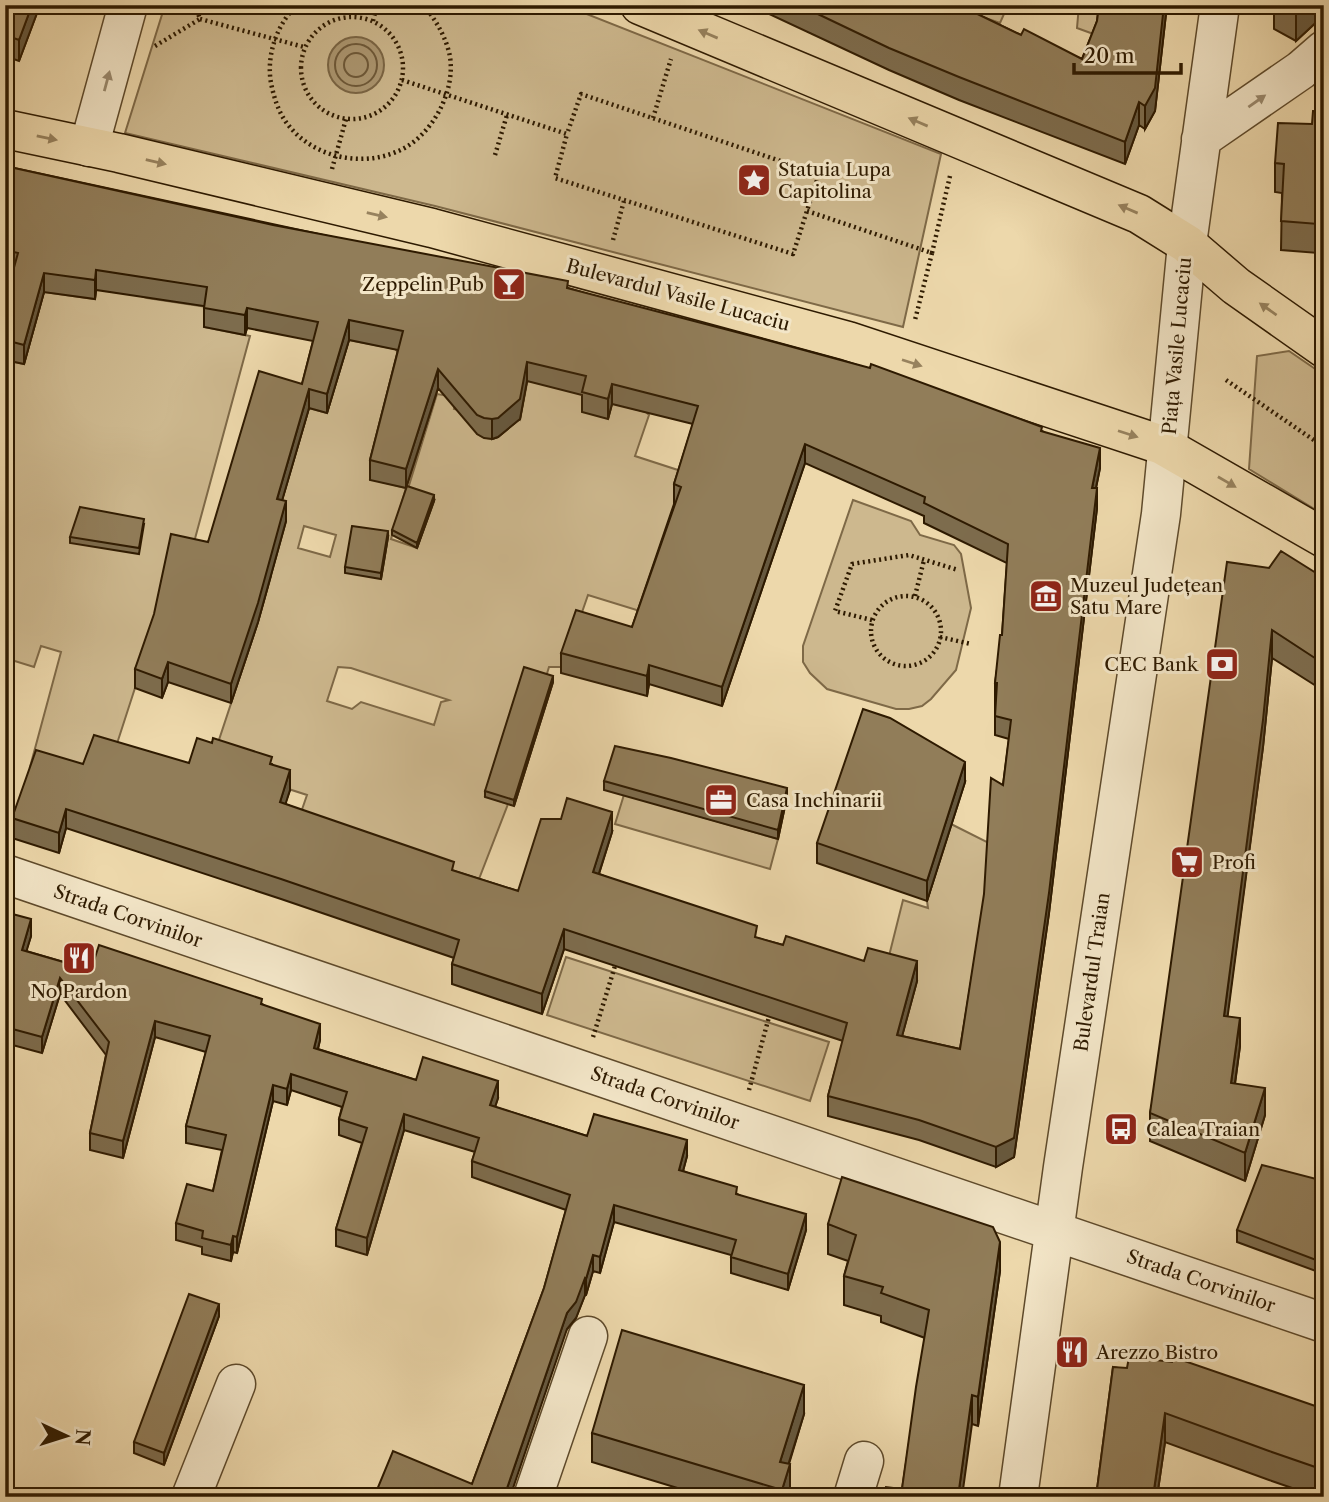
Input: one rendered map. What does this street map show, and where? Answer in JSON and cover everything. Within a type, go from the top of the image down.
[{"type":"main road","points":[[640,5],[1139,214],[1186,244],[1236,286],[1324,348]]},
{"type":"main road","name":"Bulevardul Vasile Lucaciu","points":[[5,130],[89,147],[432,228],[848,341],[1168,448],[1324,538]]},
{"type":"street","points":[[89,147],[128,5]]},
{"type":"street","name":"Piața Vasile Lucaciu","points":[[1168,448],[1186,244],[1220,5]]},
{"type":"street","points":[[1201,139],[1301,70],[1324,50]]},
{"type":"street","name":"Bulevardul Traian","points":[[1018,1497],[1054,1231],[1161,514],[1168,448]]},
{"type":"street","name":"Strada Corvinilor","points":[[5,874],[1324,1323]]},
{"type":"street","points":[[544,1494],[587,1336]]},
{"type":"street","points":[[191,1497],[236,1384]]},
{"type":"path","points":[[195,5],[200,19]]},
{"type":"path","points":[[297,5],[287,15],[275,38],[269,72],[275,100],[289,126],[311,146],[335,156],[368,159],[397,152],[421,136],[439,113],[446,94],[449,84],[449,54],[439,25],[424,5]]},
{"type":"path","points":[[373,21],[377,5]]},
{"type":"path","points":[[343,17],[361,17],[373,21],[390,32],[400,47],[404,63],[402,80],[395,96],[384,108],[369,117],[352,120],[335,117],[320,108],[309,96],[302,80],[300,63],[304,47],[314,33],[328,22],[343,17]]},
{"type":"path","points":[[151,48],[200,19],[304,47]]},
{"type":"path","points":[[653,118],[671,60]]},
{"type":"path","points":[[402,80],[567,134]]},
{"type":"path","points":[[581,94],[653,118],[819,174],[793,254],[555,178],[581,94]]},
{"type":"path","points":[[495,155],[507,115]]},
{"type":"path","points":[[335,156],[346,119]]},
{"type":"path","points":[[915,320],[952,166]]},
{"type":"path","points":[[612,244],[624,201]]},
{"type":"path","points":[[807,211],[932,253]]},
{"type":"path","points":[[1226,380],[1324,447]]},
{"type":"path","points":[[872,621],[835,611],[852,564],[909,555],[958,570]]},
{"type":"path","points":[[915,596],[924,560]]},
{"type":"path","points":[[915,596],[934,609],[940,620],[940,637],[934,653],[925,661],[902,666],[881,657],[874,647],[870,636],[872,621],[882,604],[892,598],[915,596]]},
{"type":"path","points":[[940,637],[971,644]]},
{"type":"path","points":[[592,1041],[615,965]]},
{"type":"path","points":[[748,1094],[769,1017]]},
{"type":"shaded area","points":[[165,5],[564,5],[941,154],[903,327],[435,206],[125,133]]},
{"type":"shaded area","points":[[948,5],[1008,5],[1000,23]]},
{"type":"shaded area","points":[[1079,5],[1101,5],[1118,43],[1077,28]]},
{"type":"shaded area","points":[[97,281],[147,298],[207,307],[204,327],[250,336],[190,557],[161,599],[112,759],[83,783],[30,767],[61,652],[41,646],[34,667],[5,658],[5,360],[24,364],[44,292],[95,299]]},
{"type":"shaded area","points":[[349,340],[395,349],[402,356],[370,479],[406,488],[391,539],[417,548],[433,501],[407,492],[437,394],[456,397],[454,409],[475,413],[477,434],[494,439],[501,434],[507,418],[520,420],[530,367],[586,396],[646,412],[649,415],[635,456],[684,472],[643,612],[588,595],[563,667],[549,667],[545,680],[485,796],[508,804],[472,897],[296,827],[307,795],[270,783],[213,758],[271,576],[261,572],[309,408],[327,413]],"holes":[[[304,526],[336,535],[330,557],[298,548]],[[338,667],[351,668],[449,700],[441,702],[434,725],[361,702],[352,709],[327,701]]]},
{"type":"shaded area","points":[[1289,351],[1324,375],[1324,515],[1249,469],[1257,356]]},
{"type":"shaded area","points":[[853,500],[911,521],[920,535],[954,545],[961,554],[971,608],[956,670],[922,706],[896,709],[827,689],[803,662],[803,646]]},
{"type":"shaded area","points":[[634,762],[656,804],[778,839],[770,869],[615,824]]},
{"type":"shaded area","points":[[951,824],[989,843],[984,913],[956,1091],[897,1055],[885,972],[903,900],[928,908],[927,901]]},
{"type":"shaded area","points":[[566,957],[829,1042],[810,1101],[547,1015]]},
{"type":"water","points":[[351,37],[361,37],[376,45],[382,54],[382,76],[376,85],[361,93],[351,93],[333,81],[328,70],[328,60],[340,42]]},
{"type":"building","points":[[5,5],[32,5],[19,40],[5,35]]},
{"type":"building","points":[[799,5],[971,5],[969,10],[1021,35],[1024,29],[1082,59],[1097,21],[1099,5],[1164,5],[1155,88],[1145,106],[1139,102],[1125,142],[889,48]]},
{"type":"building","points":[[1283,5],[1303,5],[1296,12]]},
{"type":"building","points":[[1313,111],[1324,112],[1324,213],[1318,212],[1318,224],[1281,221],[1284,164],[1275,163],[1278,123],[1312,124]]},
{"type":"building","points":[[5,166],[273,225],[568,281],[567,288],[870,368],[871,364],[1042,427],[1041,431],[1100,448],[1092,488],[1097,488],[1049,893],[1014,1138],[996,1147],[919,1120],[828,1096],[847,1023],[564,929],[542,994],[452,964],[459,940],[281,879],[66,809],[59,833],[12,818],[36,750],[83,764],[94,735],[189,763],[197,738],[212,743],[213,738],[272,757],[270,764],[290,770],[280,802],[454,862],[452,870],[518,891],[541,819],[561,819],[567,798],[612,812],[593,872],[757,926],[755,937],[783,945],[786,936],[864,961],[868,948],[917,961],[897,1035],[960,1049],[984,894],[991,778],[1003,785],[1011,720],[995,716],[995,683],[1002,635],[1008,544],[924,503],[925,497],[805,444],[722,687],[649,665],[647,676],[561,653],[576,610],[632,627],[681,487],[674,484],[698,406],[612,384],[608,399],[582,392],[586,376],[527,362],[520,399],[498,418],[484,418],[477,415],[438,369],[406,469],[370,460],[403,331],[349,320],[327,394],[309,389],[277,499],[286,501],[258,603],[231,684],[168,662],[162,679],[135,669],[154,614],[171,534],[208,542],[259,371],[302,384],[318,322],[247,308],[245,315],[204,308],[207,287],[96,270],[95,280],[44,273],[24,345],[5,340],[5,300],[18,253],[5,250]]},
{"type":"building","points":[[407,486],[434,495],[417,543],[392,530]]},
{"type":"building","points":[[80,507],[144,519],[139,548],[70,537]]},
{"type":"building","points":[[352,526],[388,531],[381,573],[345,567]]},
{"type":"building","points":[[1281,551],[1324,578],[1324,664],[1272,630],[1263,720],[1224,1016],[1240,1018],[1231,1083],[1265,1088],[1245,1153],[1150,1113],[1227,562],[1269,568]]},
{"type":"building","points":[[524,667],[553,676],[514,800],[485,791]]},
{"type":"building","points":[[863,709],[890,718],[965,762],[927,881],[817,843]]},
{"type":"building","points":[[615,746],[787,788],[778,830],[604,781]]},
{"type":"building","points":[[5,912],[31,919],[22,950],[91,970],[99,945],[262,999],[261,1004],[320,1024],[314,1048],[416,1080],[423,1057],[498,1081],[490,1105],[587,1136],[594,1114],[687,1140],[679,1170],[737,1187],[736,1194],[806,1214],[788,1274],[731,1257],[736,1240],[614,1205],[600,1257],[593,1255],[576,1302],[567,1313],[504,1497],[374,1497],[393,1451],[472,1484],[544,1288],[570,1195],[472,1161],[479,1138],[404,1114],[367,1238],[336,1229],[367,1128],[339,1119],[347,1092],[291,1074],[287,1089],[273,1085],[237,1237],[233,1236],[231,1245],[202,1238],[203,1231],[176,1223],[187,1184],[213,1191],[226,1135],[186,1126],[210,1036],[155,1021],[123,1141],[90,1133],[109,1042],[60,978],[42,1037],[5,1027]]},
{"type":"building","points":[[1262,1165],[1324,1181],[1324,1263],[1237,1230]]},
{"type":"building","points":[[842,1177],[993,1227],[1000,1242],[978,1397],[972,1395],[958,1497],[885,1497],[886,1487],[902,1489],[929,1310],[881,1293],[883,1287],[844,1276],[856,1235],[828,1224]]},
{"type":"building","points":[[189,1294],[219,1304],[164,1453],[134,1442]]},
{"type":"building","points":[[622,1330],[804,1385],[780,1462],[790,1464],[782,1490],[592,1433]]},
{"type":"building","points":[[1129,1357],[1172,1362],[1173,1357],[1324,1409],[1324,1470],[1165,1413],[1153,1497],[1096,1497],[1113,1367],[1127,1368]]},
{"type":"place","name":"Statuia Lupa Capitolina","points":[[754,180]]},
{"type":"place","name":"Zeppelin Pub","points":[[509,284]]},
{"type":"place","name":"Muzeul Județean Satu Mare","points":[[1046,596]]},
{"type":"place","name":"CEC Bank","points":[[1222,664]]},
{"type":"place","name":"Casa Inchinarii","points":[[721,800]]},
{"type":"place","name":"Profi","points":[[1187,862]]},
{"type":"place","name":"No Pardon","points":[[79,958]]},
{"type":"place","name":"Calea Traian","points":[[1121,1129]]},
{"type":"place","name":"Arezzo Bistro","points":[[1072,1352]]}]
